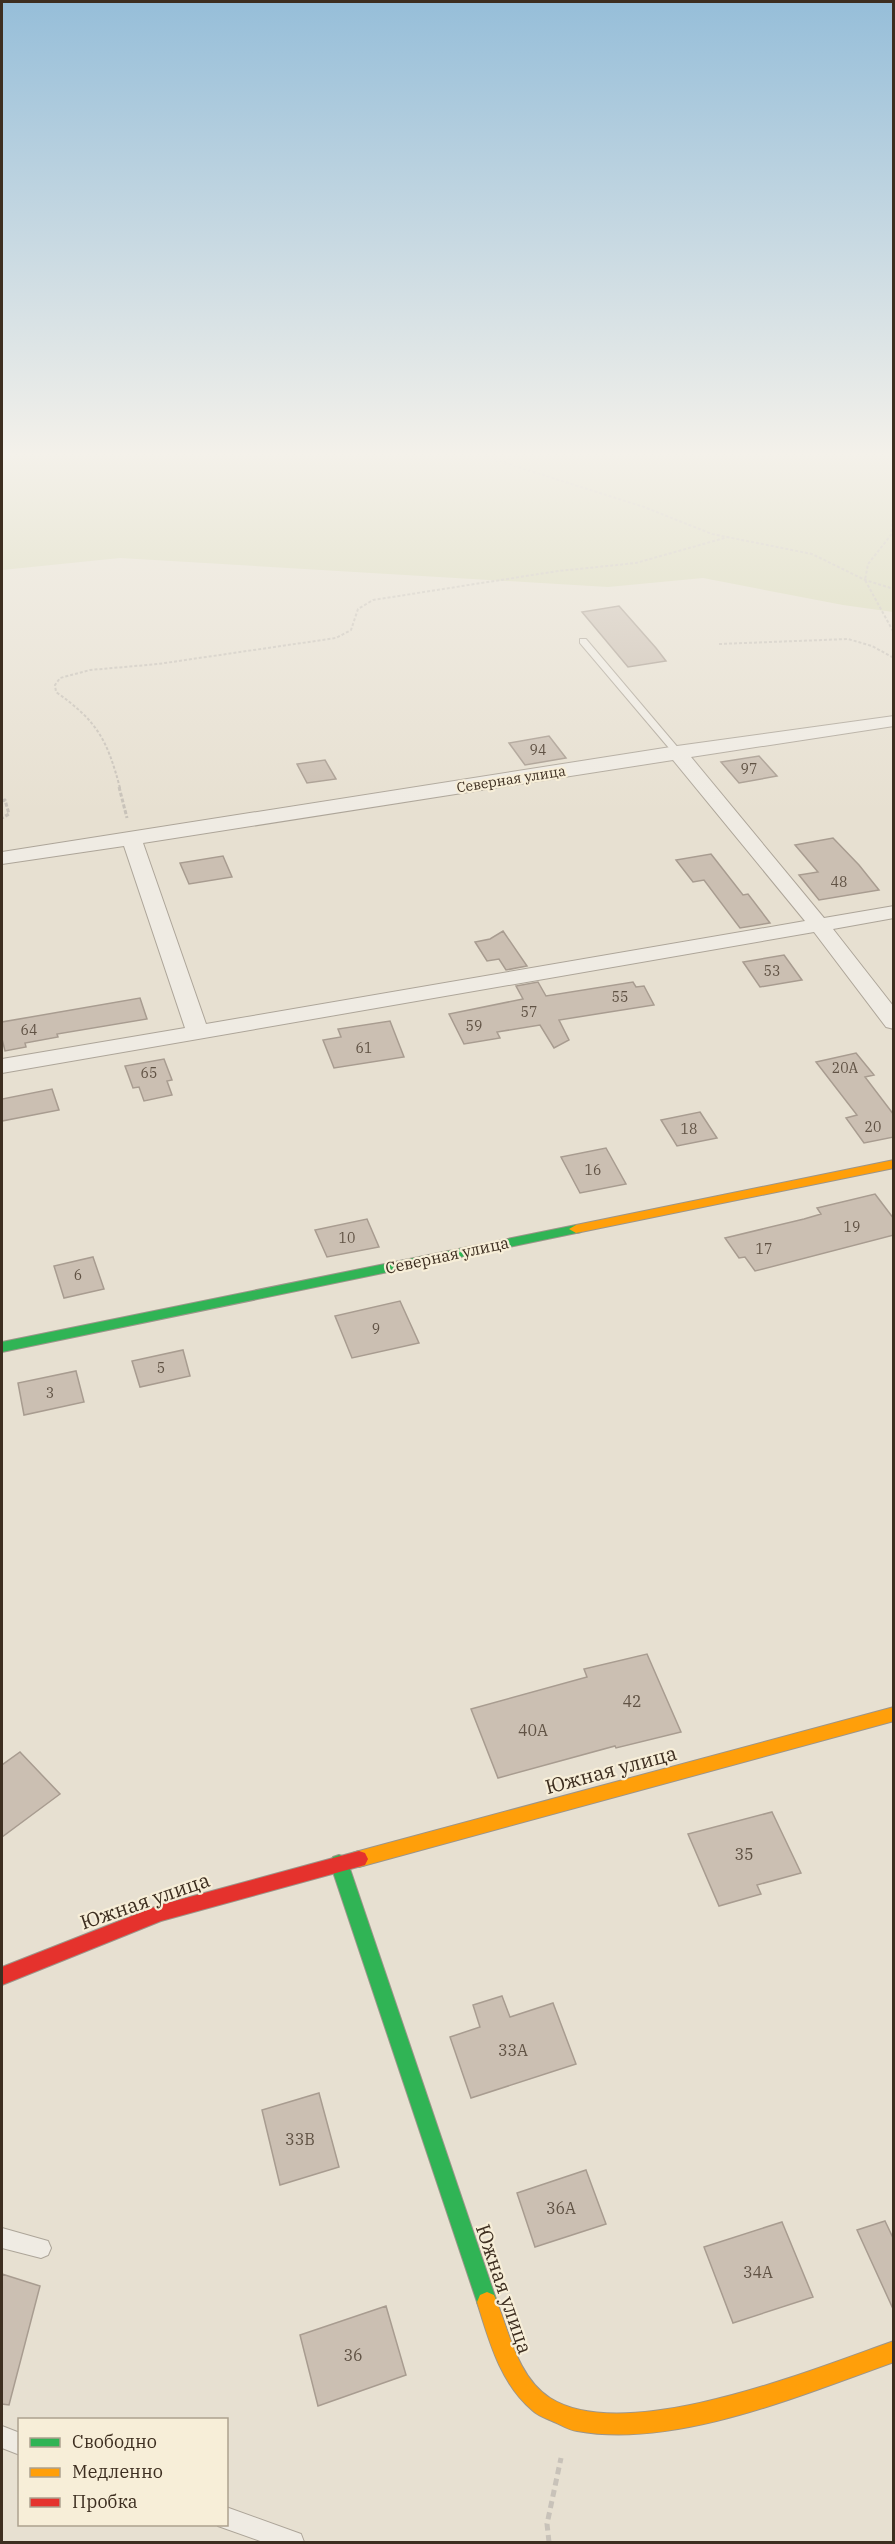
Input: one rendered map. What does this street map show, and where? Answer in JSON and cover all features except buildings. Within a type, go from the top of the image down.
[{"type":"street","name":"Северная улица","points":[[2,858],[132,840],[677,752],[894,721]]},
{"type":"street","points":[[677,752],[819,925],[894,1022]]},
{"type":"street","points":[[132,840],[198,1033]]},
{"type":"street","points":[[2,1066],[894,912]]},
{"type":"street","name":"Северная улица","points":[[2,1347],[894,1164]]},
{"type":"street","name":"Южная улица","points":[[2,1976],[160,1913],[894,1714]]},
{"type":"street","name":"Южная улица","points":[[339,1863],[504,2354],[512,2372],[524,2387],[548,2409],[569,2419],[597,2425],[614,2425],[690,2414],[743,2402],[894,2351]]},
{"type":"lane","points":[[584,641],[677,752]]},
{"type":"lane","points":[[2,2238],[41,2248]]},
{"type":"lane","points":[[2,2437],[18,2443]]},
{"type":"lane","points":[[228,2519],[293,2542]]},
{"type":"path","points":[[132,840],[117,774],[106,748],[88,717],[56,692],[55,685],[60,678],[90,670],[158,664],[336,638],[348,634],[354,627],[355,610],[358,606],[379,598],[546,574]]},
{"type":"path","points":[[852,574],[894,589]]},
{"type":"path","points":[[866,574],[865,580],[894,633]]},
{"type":"path","points":[[719,644],[848,639],[872,646],[894,658]]},
{"type":"path","points":[[2,801],[5,800],[9,814],[2,818]]},
{"type":"path","points":[[549,2542],[547,2524],[569,2419]]},
{"type":"green space","points":[[385,574],[893,574],[893,612],[843,605],[703,578],[608,587]]},
{"type":"traffic: fast","points":[[2,1347],[576,1229]]},
{"type":"traffic: fast","points":[[339,1863],[487,2302]]},
{"type":"traffic: slow","points":[[576,1229],[894,1164]]},
{"type":"traffic: slow","points":[[359,1859],[894,1714]]},
{"type":"traffic: slow","points":[[487,2302],[507,2358],[522,2384],[542,2405],[575,2420],[616,2424],[664,2420],[715,2410],[816,2379],[894,2351]]},
{"type":"traffic: jam","points":[[2,1976],[160,1913],[359,1859]]}]
